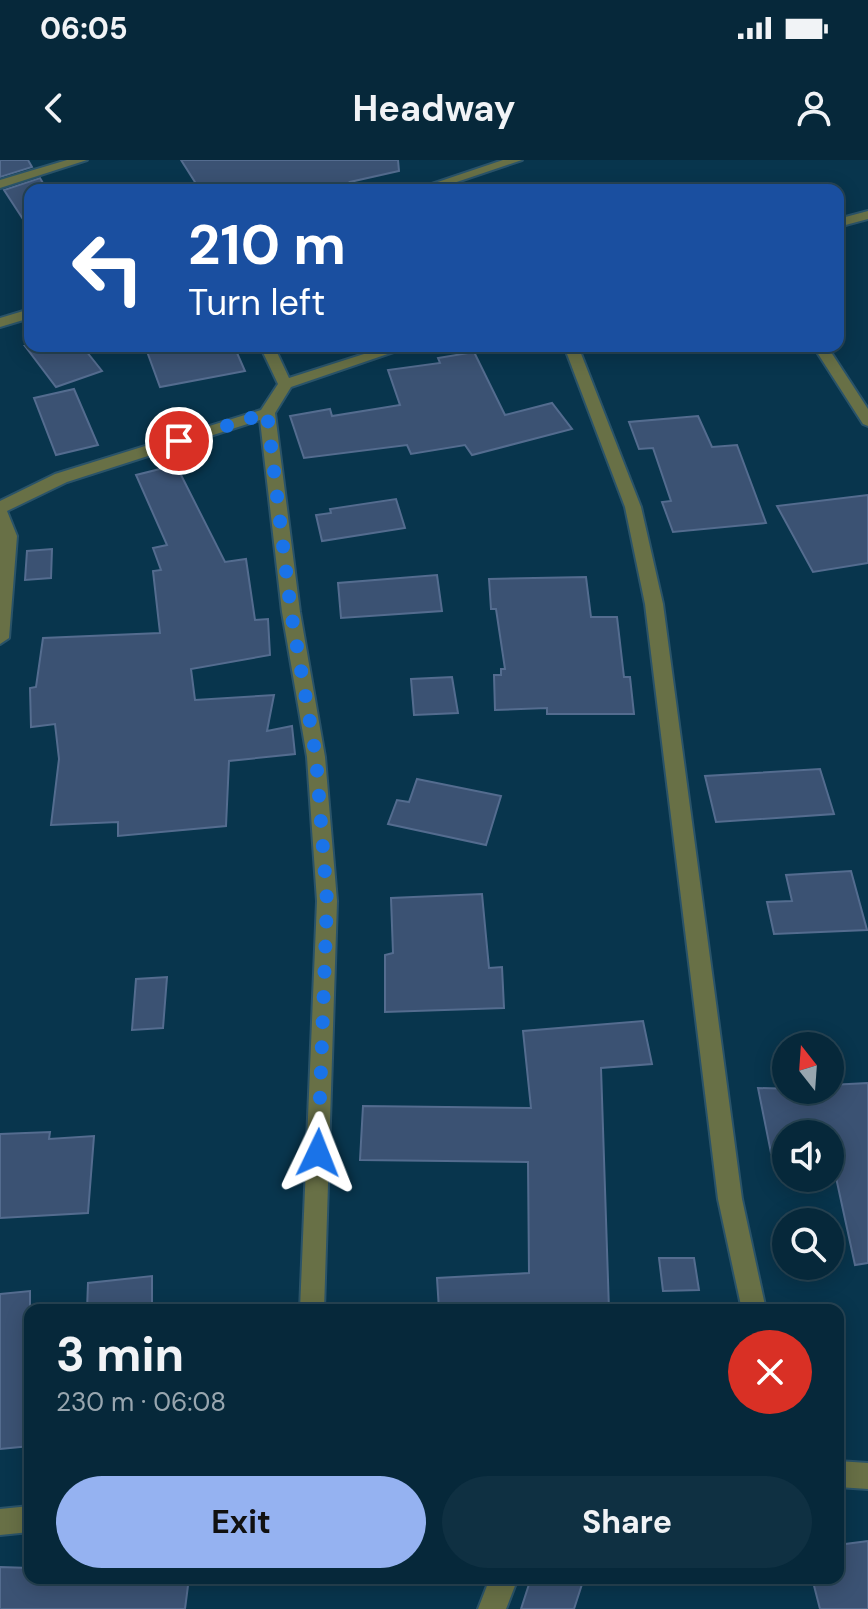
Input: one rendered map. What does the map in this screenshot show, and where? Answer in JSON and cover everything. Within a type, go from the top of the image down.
[{"type":"street","points":[[0,184],[81,160]]},
{"type":"street","points":[[439,184],[516,160]]},
{"type":"street","points":[[844,221],[868,215]]},
{"type":"street","points":[[0,323],[24,315]]},
{"type":"street","points":[[270,352],[285,384]]},
{"type":"street","points":[[312,1304],[327,901],[316,757],[291,612],[267,413],[285,384],[385,352]]},
{"type":"street","points":[[573,352],[633,507],[654,604],[730,1199],[753,1304]]},
{"type":"street","points":[[824,352],[868,421]]},
{"type":"street","points":[[0,638],[9,536],[0,510],[61,478],[267,413]]},
{"type":"street","points":[[844,1474],[868,1476]]},
{"type":"street","points":[[0,1522],[24,1520]]},
{"type":"street","points":[[492,1609],[502,1584]]},
{"type":"building","points":[[0,160],[28,160],[32,167],[0,177]]},
{"type":"building","points":[[181,160],[398,160],[399,171],[350,182],[352,184],[196,184]]},
{"type":"building","points":[[40,178],[44,184],[24,184],[24,221],[4,190]]},
{"type":"building","points":[[30,352],[87,352],[102,371],[56,387]]},
{"type":"building","points":[[147,352],[237,352],[245,371],[160,387]]},
{"type":"building","points":[[474,352],[505,415],[552,403],[572,429],[472,455],[465,445],[411,454],[407,445],[304,458],[290,416],[330,409],[332,416],[400,405],[388,370],[440,363],[438,358]]},
{"type":"building","points":[[74,389],[98,445],[56,455],[34,398]]},
{"type":"building","points":[[698,416],[712,447],[737,445],[766,523],[673,532],[662,502],[671,501],[653,448],[639,449],[629,422]]},
{"type":"building","points":[[176,465],[225,562],[246,559],[255,620],[268,619],[270,655],[191,669],[195,700],[274,695],[267,731],[292,726],[295,754],[229,761],[226,826],[118,836],[118,822],[51,825],[59,759],[55,724],[31,727],[30,688],[36,687],[43,638],[160,633],[153,571],[161,570],[153,548],[167,545],[136,475]]},
{"type":"building","points":[[868,495],[868,563],[813,572],[777,506]]},
{"type":"building","points":[[396,499],[405,528],[322,541],[316,515],[331,513],[330,509]]},
{"type":"building","points":[[52,549],[51,578],[25,580],[27,551]]},
{"type":"building","points":[[437,575],[442,611],[341,618],[338,583]]},
{"type":"building","points":[[586,577],[591,617],[617,617],[624,677],[630,677],[634,714],[547,714],[547,708],[495,710],[494,675],[501,675],[501,669],[505,669],[496,609],[491,609],[489,579]]},
{"type":"building","points":[[452,677],[458,713],[414,715],[411,679]]},
{"type":"building","points":[[820,769],[834,814],[716,822],[705,776]]},
{"type":"building","points":[[417,779],[501,796],[486,845],[388,824],[397,800],[409,802]]},
{"type":"building","points":[[851,871],[867,930],[774,934],[767,902],[792,901],[786,875]]},
{"type":"building","points":[[482,894],[489,968],[502,967],[504,1008],[385,1012],[385,955],[393,953],[391,898]]},
{"type":"building","points":[[167,977],[163,1028],[132,1030],[136,979]]},
{"type":"building","points":[[643,1021],[652,1064],[601,1068],[609,1304],[439,1304],[437,1278],[529,1273],[528,1162],[360,1160],[363,1106],[531,1108],[523,1031]]},
{"type":"building","points":[[868,1083],[868,1263],[855,1265],[839,1192],[844,1192],[844,1120],[772,1120],[771,1153],[758,1088],[772,1088],[772,1104],[844,1104],[844,1084]]},
{"type":"building","points":[[50,1132],[49,1139],[94,1136],[88,1213],[0,1218],[0,1134]]},
{"type":"building","points":[[659,1258],[694,1258],[699,1290],[663,1291]]},
{"type":"building","points":[[152,1276],[152,1304],[87,1304],[88,1283]]},
{"type":"building","points":[[30,1291],[30,1304],[24,1304],[24,1447],[0,1449],[0,1294]]},
{"type":"building","points":[[868,1541],[868,1609],[820,1609],[814,1584],[844,1584],[844,1544]]},
{"type":"building","points":[[0,1567],[24,1568],[24,1584],[188,1584],[185,1609],[0,1609]]},
{"type":"building","points":[[529,1584],[582,1584],[574,1609],[521,1609]]},
{"type":"route","points":[[179,441],[267,413],[291,612],[316,757],[327,901],[318,1153]]}]
